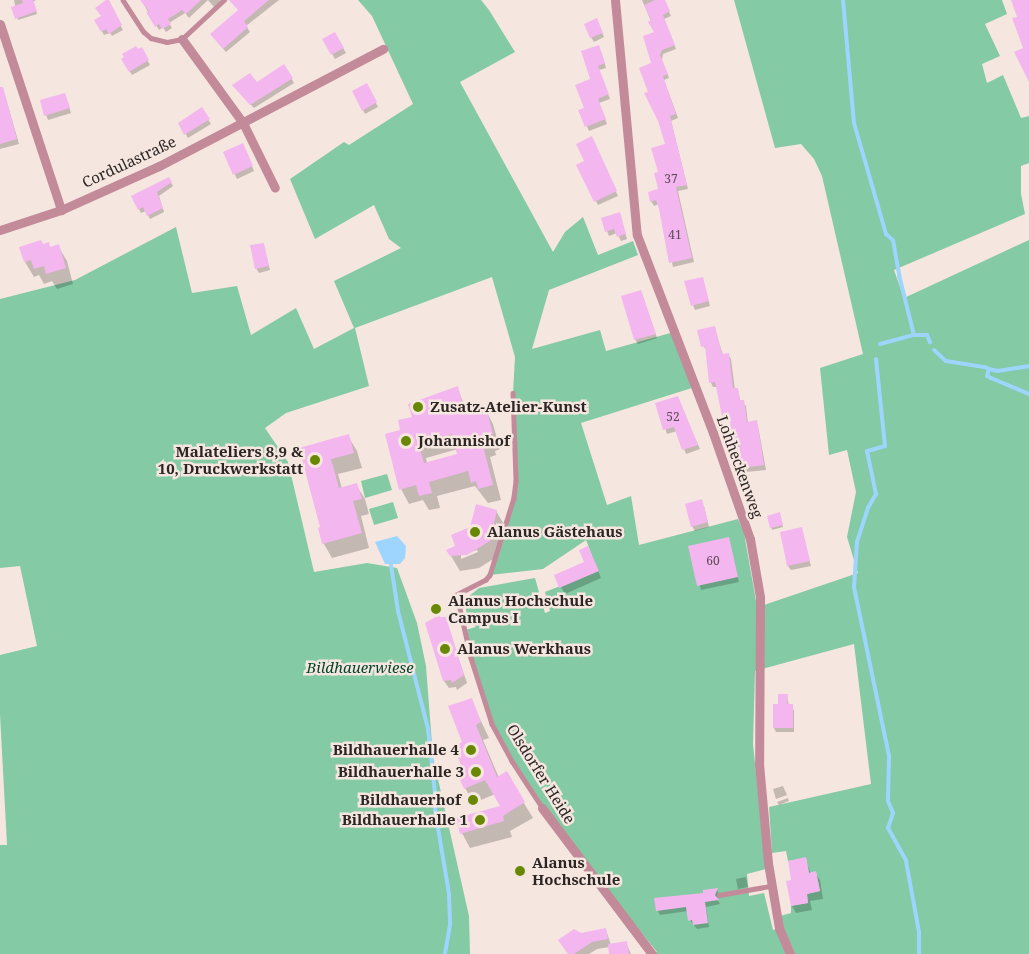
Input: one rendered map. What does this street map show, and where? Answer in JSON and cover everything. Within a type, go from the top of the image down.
[{"type":"street","name":"Lohheckenweg","points":[[615,0],[637,235],[744,517],[758,585],[760,604],[759,764],[770,886],[779,928],[790,954]]},
{"type":"street","points":[[0,24],[61,210]]},
{"type":"street","points":[[184,36],[243,123],[275,188]]},
{"type":"street","name":"Cordulastraße","points":[[0,230],[61,210],[159,166],[383,49]]},
{"type":"street","name":"Olsdorfer Heide","points":[[542,808],[652,954]]},
{"type":"lane","points":[[123,0],[144,32],[151,38],[167,42],[184,36],[224,0]]},
{"type":"lane","name":"Olsdorfer Heide","points":[[513,393],[516,481],[514,498],[490,575],[486,580],[457,595],[471,658],[492,724],[542,808]]},
{"type":"lane","points":[[719,895],[770,886]]},
{"type":"green space","name":"Bildhauerwiese","points":[[358,0],[481,0],[489,10],[515,52],[460,82],[553,252],[565,232],[583,217],[598,255],[633,241],[638,255],[549,290],[532,349],[600,330],[606,351],[674,332],[695,387],[581,423],[607,505],[631,496],[639,545],[738,519],[744,533],[756,601],[764,605],[858,573],[847,537],[856,492],[847,450],[829,455],[820,368],[863,354],[822,176],[814,159],[801,144],[775,148],[734,0],[1002,0],[1007,14],[985,24],[1000,56],[982,64],[987,83],[1003,75],[1021,118],[1029,116],[1029,163],[1021,166],[1021,194],[1025,214],[894,270],[904,298],[1029,240],[1029,954],[653,954],[657,952],[550,820],[492,724],[480,689],[465,630],[476,627],[468,619],[465,606],[468,597],[479,588],[535,578],[545,613],[550,611],[545,592],[598,571],[586,540],[543,569],[490,575],[515,489],[513,393],[515,357],[492,277],[355,328],[369,386],[286,413],[265,428],[288,462],[314,572],[367,563],[397,568],[417,623],[426,666],[433,757],[469,916],[470,954],[0,954],[0,845],[7,845],[0,714],[0,655],[37,646],[20,566],[0,568],[0,299],[75,280],[176,227],[192,293],[237,286],[251,335],[296,308],[314,349],[354,328],[334,281],[401,248],[389,239],[374,205],[315,239],[290,179],[344,142],[349,145],[413,104],[372,16]],"holes":[[[854,644],[871,784],[769,807],[772,853],[786,851],[788,861],[806,858],[809,873],[816,872],[820,891],[807,894],[808,903],[791,906],[791,913],[780,916],[779,928],[773,930],[764,893],[749,896],[747,874],[766,869],[753,744],[755,671]]]},
{"type":"green space","points":[[387,474],[392,490],[365,498],[361,481]]},
{"type":"green space","points":[[393,502],[398,518],[374,525],[369,509]]},
{"type":"water","points":[[397,536],[406,546],[405,558],[400,564],[385,564],[375,542]]},
{"type":"building","points":[[22,0],[33,0],[37,11],[15,19],[11,7],[23,3]]},
{"type":"building","points":[[109,0],[122,25],[109,34],[106,29],[101,32],[94,20],[101,16],[95,8]]},
{"type":"building","points":[[140,0],[201,0],[186,14],[182,10],[168,19],[171,24],[162,29],[159,24],[155,27],[146,12],[149,11]]},
{"type":"building","points":[[229,0],[269,0],[244,21],[248,27],[223,49],[210,34],[238,10]]},
{"type":"building","points":[[655,0],[665,0],[670,11],[663,15],[675,45],[662,50],[660,55],[668,74],[663,76],[676,114],[670,116],[687,185],[676,187],[692,258],[669,263],[659,209],[656,200],[650,202],[648,192],[658,189],[654,173],[658,172],[651,148],[665,144],[658,121],[644,93],[648,92],[639,68],[651,63],[643,36],[654,32],[648,22],[651,20],[644,5]]},
{"type":"building","points":[[1011,0],[1029,0],[1029,82],[1014,52],[1023,48],[1012,18],[1017,17]]},
{"type":"building","points":[[597,18],[603,33],[590,38],[584,24]]},
{"type":"building","points":[[335,32],[344,48],[331,55],[322,39]]},
{"type":"building","points":[[599,45],[605,63],[598,66],[609,94],[598,99],[606,119],[585,127],[578,110],[584,108],[575,85],[590,79],[581,51]]},
{"type":"building","points":[[136,46],[138,49],[142,47],[149,60],[129,72],[121,59],[124,57],[122,54]]},
{"type":"building","points":[[284,64],[293,78],[250,105],[232,85],[250,73],[257,82]]},
{"type":"building","points":[[367,83],[377,102],[362,111],[352,91]]},
{"type":"building","points":[[0,87],[3,87],[17,139],[0,144]]},
{"type":"building","points":[[65,93],[70,108],[44,116],[40,100]]},
{"type":"building","points":[[202,107],[210,119],[184,135],[178,123]]},
{"type":"building","points":[[592,136],[617,191],[594,202],[576,165],[584,161],[576,144]]},
{"type":"building","points":[[243,143],[253,166],[233,175],[223,152]]},
{"type":"building","points":[[169,177],[172,182],[157,192],[163,208],[147,216],[143,207],[138,210],[131,196]]},
{"type":"building","points":[[620,212],[626,234],[617,237],[614,229],[605,232],[601,218]]},
{"type":"building","points":[[41,240],[43,244],[49,242],[50,247],[59,244],[66,268],[46,274],[44,266],[34,269],[31,260],[24,262],[19,247]]},
{"type":"building","points":[[264,243],[269,266],[255,269],[250,245]]},
{"type":"building","points":[[703,277],[709,301],[691,306],[684,281]]},
{"type":"building","points":[[641,290],[656,334],[634,340],[621,296]]},
{"type":"building","points":[[715,326],[722,354],[729,353],[733,388],[738,388],[740,400],[744,400],[747,422],[757,420],[764,465],[742,468],[739,443],[733,444],[729,415],[722,416],[715,382],[709,383],[705,346],[701,347],[697,330]]},
{"type":"building","name":"Johannishof","points":[[458,386],[465,413],[486,407],[493,434],[487,436],[488,440],[482,442],[493,485],[478,489],[476,481],[471,483],[468,471],[429,482],[432,493],[419,496],[416,485],[399,490],[385,434],[400,430],[398,420],[412,417],[408,404]],"holes":[[[452,434],[457,454],[424,463],[418,443]]]},
{"type":"building","points":[[678,396],[698,445],[682,450],[674,427],[663,430],[655,403]]},
{"type":"building","points":[[349,434],[354,453],[331,459],[339,488],[357,483],[362,499],[353,501],[362,533],[322,544],[318,528],[320,527],[299,448]]},
{"type":"building","points":[[702,499],[708,522],[691,527],[685,504]]},
{"type":"building","name":"Alanus Gästehaus","points":[[476,504],[497,510],[490,541],[467,555],[450,556],[446,550],[455,546],[451,535],[470,527]]},
{"type":"building","points":[[780,512],[783,525],[770,528],[767,516]]},
{"type":"building","points":[[802,527],[810,561],[787,566],[780,532]]},
{"type":"building","points":[[729,537],[738,577],[697,586],[688,546]]},
{"type":"building","points":[[588,546],[599,571],[559,588],[554,575],[584,562],[579,550]]},
{"type":"building","name":"Alanus Werkhaus","points":[[439,615],[446,617],[464,675],[452,683],[451,680],[443,681],[425,623]]},
{"type":"building","points":[[778,694],[788,694],[787,704],[793,704],[793,728],[773,728],[773,704],[778,704]]},
{"type":"building","points":[[472,698],[481,722],[476,725],[497,777],[507,771],[525,802],[503,816],[504,821],[460,834],[456,818],[500,806],[485,780],[464,789],[455,768],[461,765],[453,746],[462,742],[448,706]]},
{"type":"building","points":[[806,857],[809,873],[816,871],[820,891],[807,894],[808,903],[791,906],[786,881],[791,880],[788,861]]},
{"type":"building","points":[[718,888],[715,895],[719,900],[705,902],[708,923],[693,925],[692,920],[688,921],[686,907],[656,911],[654,898],[703,893],[703,890]]},
{"type":"building","points":[[606,928],[608,939],[592,942],[574,954],[568,954],[558,940],[574,929],[581,933]]},
{"type":"building","points":[[627,941],[629,954],[609,954],[608,944]]},
{"type":"waterway","points":[[843,0],[854,123],[886,234],[893,240],[914,335]]},
{"type":"waterway","points":[[880,344],[914,335],[927,335],[930,342]]},
{"type":"waterway","points":[[934,350],[946,361],[985,367],[989,369],[987,376],[1029,394]]},
{"type":"waterway","points":[[876,359],[885,446],[867,451],[876,494],[868,508],[857,542],[854,587],[889,756],[888,801],[893,813],[888,828],[906,861],[919,932],[919,954]]},
{"type":"waterway","points":[[989,369],[998,371],[1029,366]]},
{"type":"waterway","points":[[391,565],[398,611],[428,729],[435,810],[449,894],[450,925],[445,954]]},
{"type":"place","name":"Zusatz-Atelier-Kunst","points":[[418,407]]},
{"type":"place","name":"Johannishof","points":[[406,441]]},
{"type":"place","name":"Malateliers 8,9 & 10, Druckwerkstatt","points":[[315,460]]},
{"type":"place","name":"Alanus Gästehaus","points":[[475,532]]},
{"type":"place","name":"Alanus Hochschule Campus I","points":[[436,609]]},
{"type":"place","name":"Alanus Werkhaus","points":[[445,649]]},
{"type":"place","name":"Bildhauerhalle 4","points":[[471,750]]},
{"type":"place","name":"Bildhauerhalle 3","points":[[476,772]]},
{"type":"place","name":"Bildhauerhof","points":[[473,800]]},
{"type":"place","name":"Bildhauerhalle 1","points":[[480,820]]},
{"type":"place","name":"Alanus Hochschule","points":[[520,871]]}]
